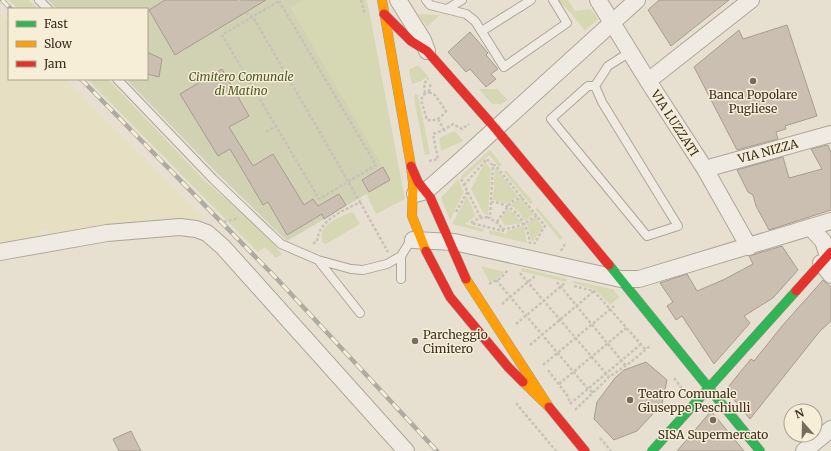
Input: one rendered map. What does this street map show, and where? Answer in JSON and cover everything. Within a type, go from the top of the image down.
[{"type":"street","points":[[382,0],[411,166],[419,192],[430,197],[449,242],[474,294],[501,336],[518,358],[549,407],[585,451]]},
{"type":"street","name":"VIA LUZZATI","points":[[598,0],[705,169],[749,247]]},
{"type":"street","points":[[419,192],[496,128],[637,0]]},
{"type":"street","points":[[648,81],[751,0]]},
{"type":"street","points":[[398,1],[424,40],[427,51]]},
{"type":"street","points":[[384,14],[411,41],[427,51],[480,113],[496,128],[621,279],[708,389],[760,451]]},
{"type":"street","name":"VIA NIZZA","points":[[705,169],[831,134]]},
{"type":"street","points":[[411,166],[418,182],[419,192],[412,216],[418,234],[418,241],[450,297],[508,367],[549,407]]},
{"type":"street","points":[[418,241],[449,242],[621,279],[639,279],[831,221]]},
{"type":"street","points":[[0,252],[107,233],[180,227],[196,229],[207,233],[223,247],[406,451]]},
{"type":"street","points":[[810,227],[823,241],[831,275]]},
{"type":"street","points":[[652,451],[826,257]]},
{"type":"street","points":[[804,451],[831,429]]},
{"type":"lane","points":[[39,0],[47,8]]},
{"type":"lane","points":[[426,0],[430,5],[466,14],[475,21],[504,67],[567,24],[553,0]]},
{"type":"lane","points":[[447,9],[462,0]]},
{"type":"lane","points":[[482,31],[531,0]]},
{"type":"lane","points":[[595,86],[608,66],[630,52]]},
{"type":"lane","points":[[118,80],[213,179],[281,244],[318,260],[351,269],[363,270],[375,269],[397,258],[418,241]]},
{"type":"lane","points":[[588,86],[595,86],[602,102],[678,226],[648,236],[551,119],[588,86]]},
{"type":"lane","points":[[397,258],[401,279]]},
{"type":"lane","points":[[318,260],[360,313]]},
{"type":"path","points":[[238,0],[246,13],[253,17],[360,202],[397,258]]},
{"type":"path","points":[[279,2],[376,165],[319,199],[222,35],[253,17],[279,2]]},
{"type":"path","points":[[418,91],[424,94],[429,92],[435,95],[446,112],[438,119],[427,120],[421,100],[424,94],[424,84],[432,75]]},
{"type":"path","points":[[429,92],[430,88]]},
{"type":"path","points":[[438,119],[444,130]]},
{"type":"path","points":[[435,148],[433,134],[444,130],[453,124],[462,129]]},
{"type":"path","points":[[266,132],[276,126]]},
{"type":"path","points":[[464,186],[487,159],[493,166],[495,165],[545,226],[534,244],[530,247],[525,224],[514,211],[507,206],[491,202]]},
{"type":"path","points":[[490,218],[493,166]]},
{"type":"path","points":[[458,173],[481,218]]},
{"type":"path","points":[[497,222],[507,206],[515,199],[522,197]]},
{"type":"path","points":[[317,242],[318,232],[324,223],[360,202]]},
{"type":"path","points":[[207,233],[216,224],[249,214]]},
{"type":"path","points":[[502,229],[497,222],[490,218],[481,218],[472,223],[503,231],[502,229],[513,228],[525,224],[537,215]]},
{"type":"path","points":[[559,255],[569,237]]},
{"type":"path","points":[[501,268],[512,271]]},
{"type":"path","points":[[489,285],[508,270]]},
{"type":"path","points":[[542,278],[518,272],[609,377]]},
{"type":"path","points":[[501,305],[535,276]]},
{"type":"path","points":[[496,280],[588,389],[594,393]]},
{"type":"path","points":[[550,280],[594,291],[646,350]]},
{"type":"path","points":[[557,282],[626,366]]},
{"type":"path","points":[[501,336],[564,283]]},
{"type":"path","points":[[526,348],[594,291]]},
{"type":"path","points":[[544,366],[614,306]]},
{"type":"path","points":[[560,384],[626,328]]},
{"type":"path","points":[[560,421],[594,393],[609,377],[626,366],[664,334]]},
{"type":"path","points":[[570,404],[641,344]]},
{"type":"path","points":[[540,362],[560,384],[567,394],[570,404],[580,416]]},
{"type":"path","points":[[671,374],[683,391]]},
{"type":"path","points":[[595,433],[612,451]]},
{"type":"shaded area","points":[[0,13],[8,21],[8,80],[66,80],[205,220],[54,236],[50,236],[47,229],[40,230],[41,238],[0,245]]},
{"type":"green space","points":[[9,0],[29,0],[37,8],[17,8]]},
{"type":"green space","name":"Cimitero Comunale di Matino","points":[[48,0],[303,0],[291,8],[390,180],[287,241],[216,172],[127,80],[148,80],[148,8],[56,8]]},
{"type":"green space","points":[[303,0],[367,0],[405,199],[376,214],[366,193],[389,180],[291,8]]},
{"type":"green space","points":[[557,0],[568,0],[575,11],[591,9],[598,19],[585,31],[570,12]]},
{"type":"green space","points":[[418,14],[440,15],[427,27]]},
{"type":"green space","points":[[418,65],[428,76],[421,81],[412,84],[409,70]]},
{"type":"green space","points":[[88,80],[109,80],[204,180],[264,232],[282,254],[276,258],[265,247],[258,252]]},
{"type":"green space","points":[[479,89],[497,89],[508,100],[501,104],[492,104]]},
{"type":"green space","points":[[415,94],[418,95],[430,154],[425,155],[414,98]]},
{"type":"green space","points":[[455,131],[463,141],[441,151],[439,138]]},
{"type":"green space","points":[[490,150],[502,165],[499,167],[489,155],[463,179],[461,176]]},
{"type":"green space","points":[[485,162],[491,169],[488,215],[483,213],[471,189]]},
{"type":"green space","points":[[495,167],[518,196],[507,204],[493,200]]},
{"type":"green space","points":[[506,170],[533,202],[530,204],[504,172]]},
{"type":"green space","points":[[458,179],[464,192],[450,220],[441,198]]},
{"type":"green space","points":[[467,196],[476,216],[465,224],[484,229],[483,232],[452,224]]},
{"type":"green space","points":[[521,198],[534,214],[525,221],[519,212],[510,205]]},
{"type":"green space","points":[[537,207],[563,238],[560,240],[535,209]]},
{"type":"green space","points":[[507,209],[514,213],[522,223],[505,226],[501,219]]},
{"type":"green space","points":[[353,212],[360,224],[326,244],[323,243],[323,231],[326,226],[330,222]]},
{"type":"green space","points":[[536,217],[543,228],[532,242],[527,224]]},
{"type":"green space","points":[[524,226],[527,243],[489,234],[490,230],[506,234],[507,231]]},
{"type":"green space","points":[[481,266],[505,272],[490,283]]},
{"type":"green space","points":[[522,268],[567,279],[566,282],[521,271]]},
{"type":"green space","points":[[573,281],[613,289],[619,297],[610,305],[596,290],[573,283]]},
{"type":"building","points":[[165,0],[266,0],[175,55],[149,10]]},
{"type":"building","points":[[659,0],[729,0],[671,46],[648,10]]},
{"type":"building","name":"Banca Popolare Pugliese","points":[[787,25],[817,116],[785,126],[786,129],[776,132],[778,139],[737,150],[694,67],[739,30],[743,39]]},
{"type":"building","points":[[470,32],[488,53],[486,55],[498,69],[491,74],[496,79],[486,87],[470,69],[466,72],[448,52]]},
{"type":"building","points":[[148,52],[162,59],[159,77],[148,74]]},
{"type":"building","points":[[222,69],[249,116],[229,127],[253,166],[273,154],[304,205],[313,199],[318,206],[339,194],[346,205],[324,219],[322,214],[287,235],[268,202],[263,205],[230,149],[218,156],[180,94]]},
{"type":"building","points":[[828,145],[831,153],[831,210],[769,230],[756,206],[753,195],[748,192],[737,170],[783,157],[789,178],[822,169],[811,149]]},
{"type":"building","points":[[383,167],[390,180],[369,192],[362,180]]},
{"type":"building","points":[[782,246],[798,270],[773,298],[744,316],[750,323],[714,364],[682,316],[676,320],[667,306],[673,302],[660,283],[687,274],[697,291],[723,280],[753,264],[749,256]]},
{"type":"building","points":[[823,280],[831,287],[831,321],[820,331],[750,419],[726,390],[751,359],[754,361],[782,326]]},
{"type":"building","name":"Teatro Comunale Giuseppe Peschiulli","points":[[646,362],[667,380],[662,404],[637,431],[614,440],[594,419],[597,402],[615,378],[624,370]]},
{"type":"building","name":"SISA Supermercato","points":[[711,411],[744,451],[677,451],[690,436]]},
{"type":"building","points":[[131,431],[141,451],[119,451],[113,439]]},
{"type":"railway","points":[[2,0],[10,8]]},
{"type":"railway","points":[[82,80],[279,281],[437,451]]},
{"type":"traffic: fast","points":[[609,265],[760,451]]},
{"type":"traffic: fast","points":[[652,451],[796,291]]},
{"type":"traffic: slow","points":[[382,0],[411,166],[413,183],[412,216],[426,251]]},
{"type":"traffic: slow","points":[[466,279],[549,407],[523,382]]},
{"type":"traffic: jam","points":[[384,14],[411,41],[427,51],[495,128],[609,265]]},
{"type":"traffic: jam","points":[[411,166],[418,182],[430,197],[466,279]]},
{"type":"traffic: jam","points":[[426,251],[450,297],[508,367],[523,382]]},
{"type":"traffic: jam","points":[[796,291],[831,252]]},
{"type":"traffic: jam","points":[[549,407],[585,451]]},
{"type":"place","name":"Banca Popolare Pugliese","points":[[753,81]]},
{"type":"place","name":"Parcheggio Cimitero","points":[[415,341]]},
{"type":"place","name":"Teatro Comunale Giuseppe Peschiulli","points":[[630,400]]},
{"type":"place","name":"SISA Supermercato","points":[[713,420]]}]
